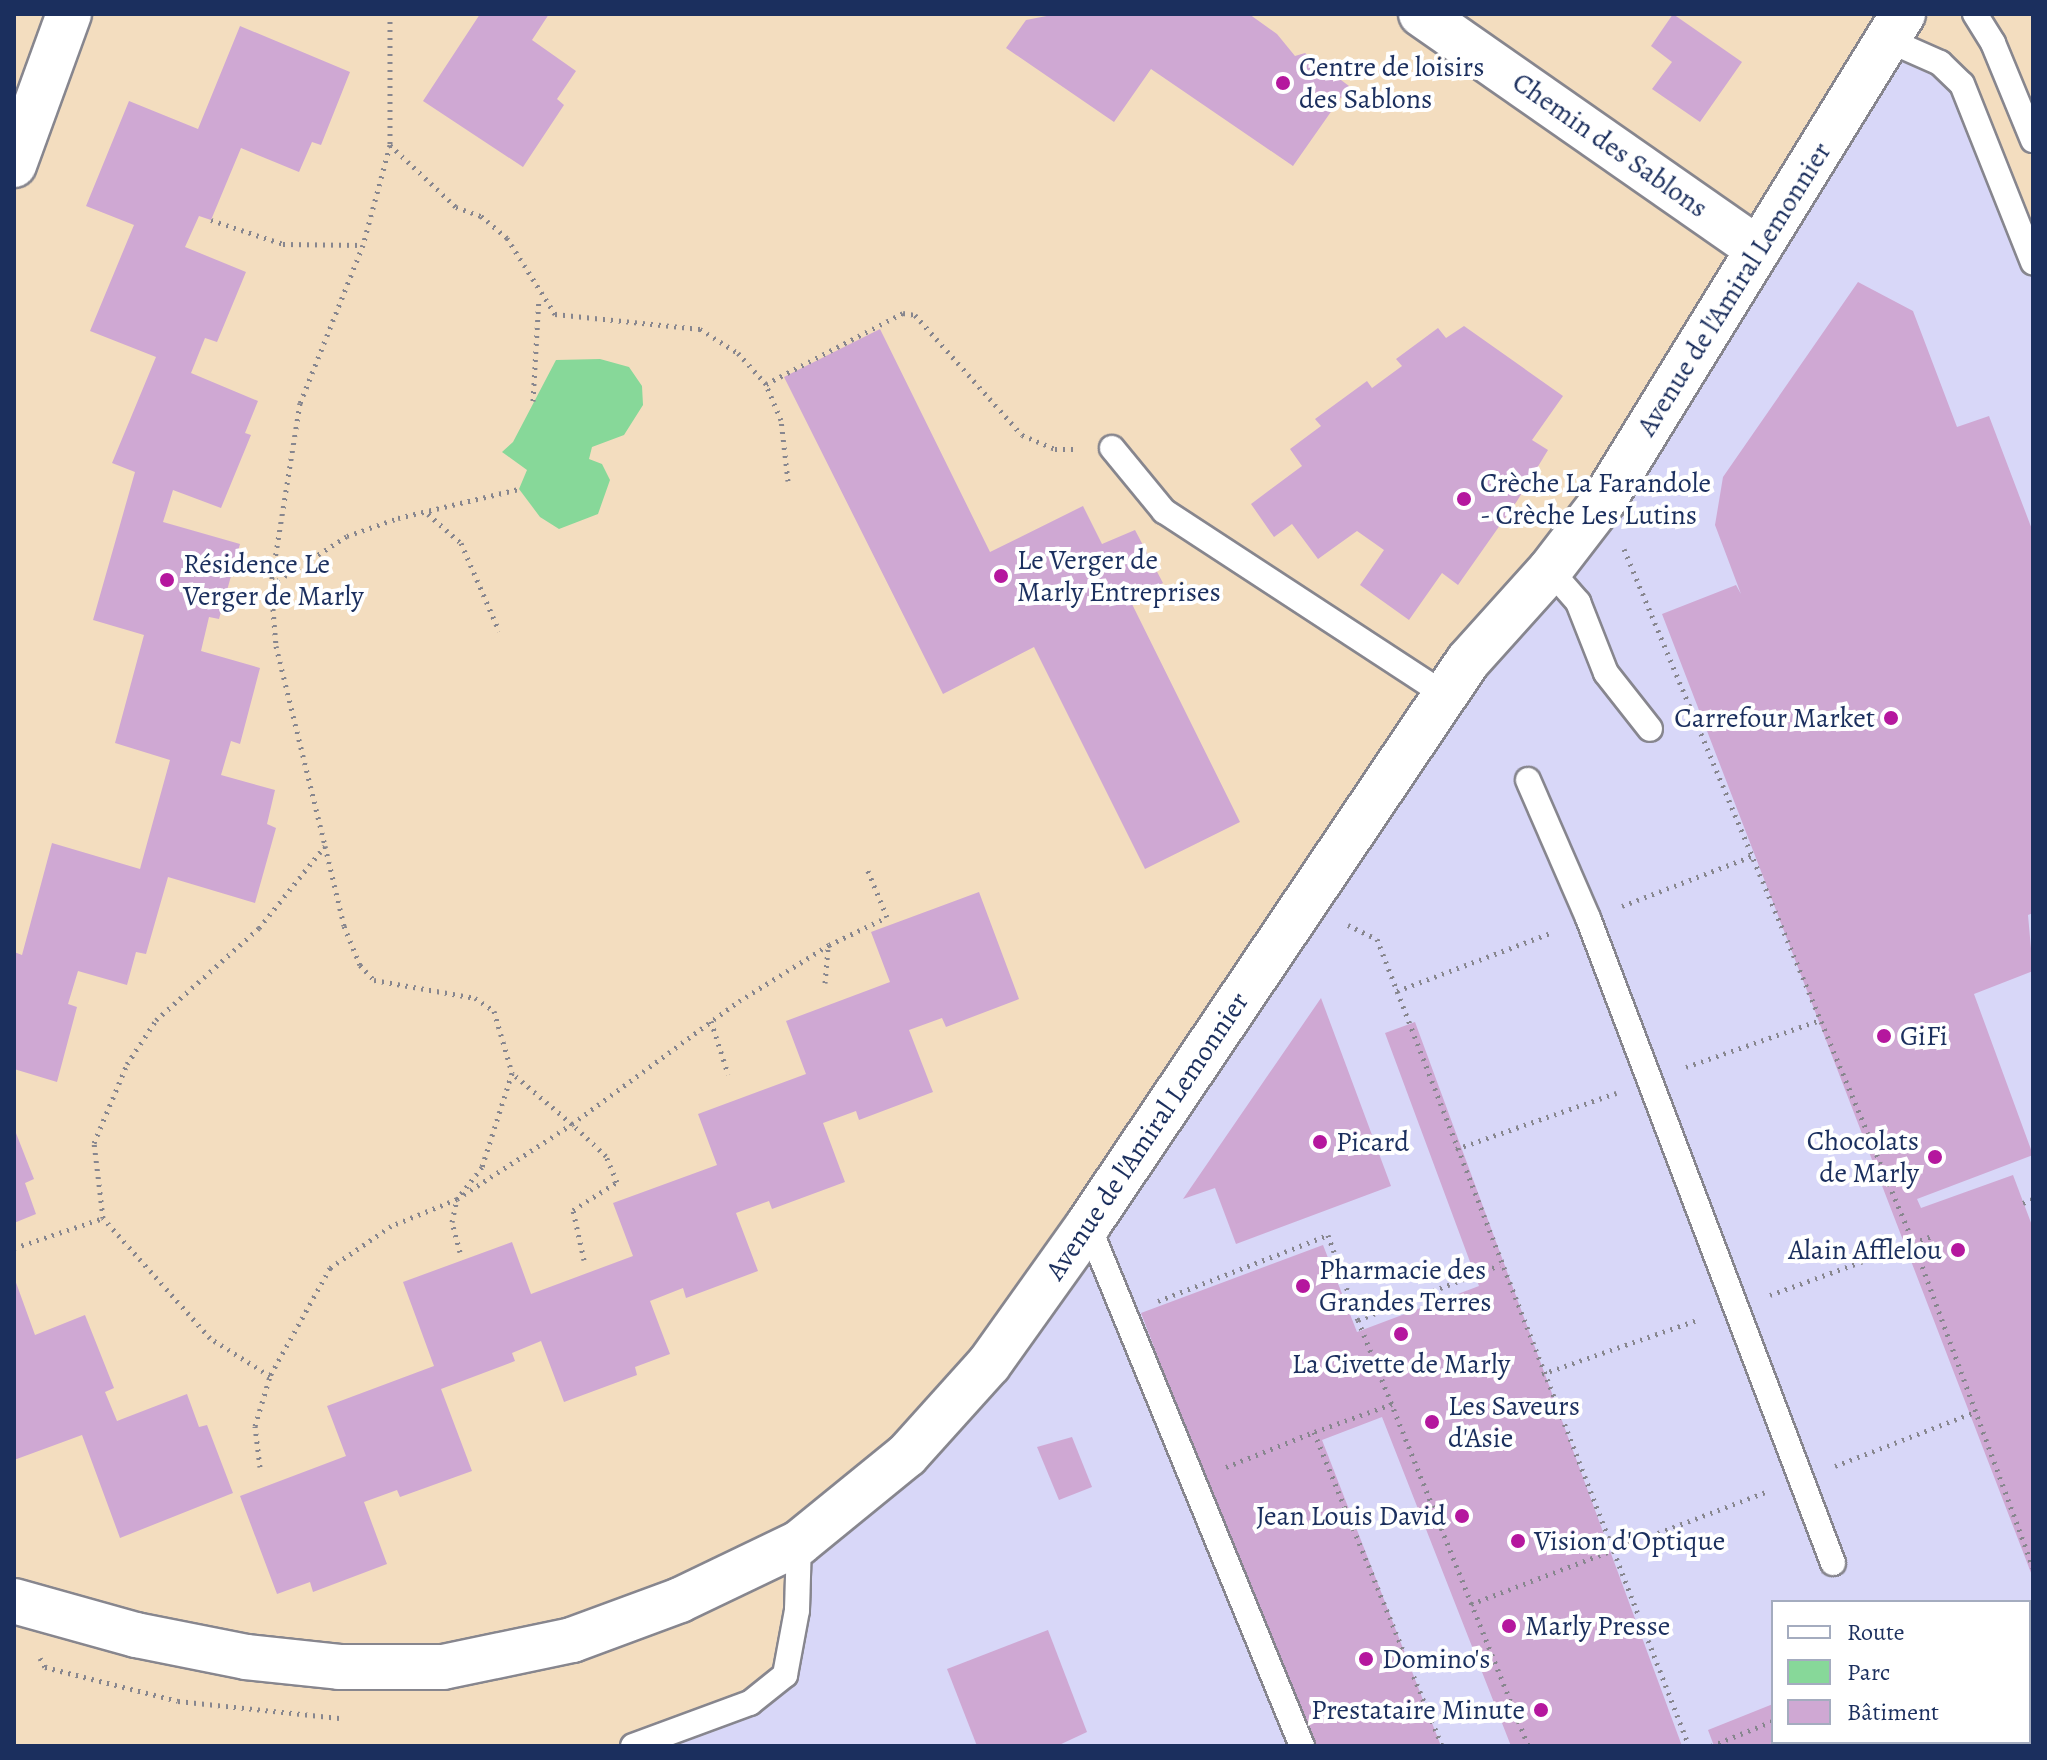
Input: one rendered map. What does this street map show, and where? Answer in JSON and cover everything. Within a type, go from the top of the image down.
[{"type":"street","points":[[14,165],[69,14]]},
{"type":"street","name":"Chemin des Sablons","points":[[1421,14],[1758,249]]},
{"type":"street","name":"Avenue de l'Amiral Lemonnier","points":[[14,1601],[136,1635],[246,1657],[339,1667],[443,1667],[572,1640],[680,1600],[799,1543],[928,1432],[989,1364],[1088,1225],[1468,661],[1550,570],[1604,500],[1895,27]]},
{"type":"lane","points":[[1975,14],[1993,43],[2033,140]]},
{"type":"lane","points":[[1895,27],[1962,84],[2033,262]]},
{"type":"lane","points":[[1112,448],[1164,511],[1445,695]]},
{"type":"lane","points":[[1550,570],[1578,602],[1606,673],[1650,729]]},
{"type":"lane","points":[[1528,780],[1588,918],[1833,1563]]},
{"type":"lane","points":[[1088,1225],[1127,1313],[1302,1746]]},
{"type":"lane","points":[[633,1746],[750,1703],[785,1675],[797,1610],[799,1543]]},
{"type":"path","points":[[390,14],[390,145],[363,245],[300,403],[271,585],[276,646],[344,926],[360,965],[374,980],[399,987],[475,998],[494,1011],[512,1073],[606,1156],[617,1182],[573,1210],[584,1260]]},
{"type":"path","points":[[390,145],[456,207],[481,216],[507,238],[539,297],[555,314],[572,319],[700,329],[738,353],[766,384],[781,420],[788,481]]},
{"type":"path","points":[[211,220],[283,244],[363,245]]},
{"type":"path","points":[[533,401],[539,297]]},
{"type":"path","points":[[766,384],[903,313],[915,315],[1022,435],[1055,449],[1112,448]]},
{"type":"path","points":[[271,585],[347,536],[519,489]]},
{"type":"path","points":[[1604,500],[1914,1244],[2033,1568]]},
{"type":"path","points":[[427,513],[461,543],[499,631]]},
{"type":"path","points":[[270,1376],[210,1338],[103,1218],[94,1143],[127,1064],[156,1020],[259,928],[325,846]]},
{"type":"path","points":[[260,1467],[255,1426],[270,1376],[330,1268],[391,1226],[457,1199],[572,1124],[711,1021],[829,945],[887,917],[866,866]]},
{"type":"path","points":[[1305,902],[1377,939],[1610,1551],[1689,1746]]},
{"type":"path","points":[[825,983],[829,945]]},
{"type":"path","points":[[711,1021],[728,1074]]},
{"type":"path","points":[[460,1252],[452,1222],[457,1199],[482,1167],[512,1073]]},
{"type":"path","points":[[2023,1203],[2033,1199]]},
{"type":"path","points":[[14,1248],[103,1218]]},
{"type":"path","points":[[1127,1313],[1328,1235],[1358,1320],[1528,1746]]},
{"type":"path","points":[[1914,1244],[1932,1236]]},
{"type":"path","points":[[1358,1320],[1500,1265]]},
{"type":"path","points":[[1195,1479],[1392,1404]]},
{"type":"path","points":[[1314,1432],[1442,1746]]},
{"type":"path","points":[[1471,1604],[1610,1551]]},
{"type":"path","points":[[1711,1746],[1771,1722]]},
{"type":"shaded area","points":[[1888,40],[1940,63],[2033,262],[2033,1746],[633,1746],[785,1675],[799,1543],[907,1455],[1523,601]]},
{"type":"green space","points":[[600,359],[629,367],[642,386],[643,405],[624,435],[592,447],[589,459],[602,464],[610,480],[598,514],[559,529],[540,517],[519,489],[527,470],[502,452],[513,442],[556,360]]},
{"type":"building","points":[[480,14],[549,14],[532,40],[576,71],[557,99],[564,105],[523,167],[423,101]]},
{"type":"building","name":"Centre de loisirs des Sablons","points":[[1057,14],[1249,14],[1277,34],[1295,56],[1305,53],[1349,86],[1293,166],[1151,69],[1114,122],[1006,48],[1026,20]]},
{"type":"building","points":[[1673,14],[1742,62],[1700,122],[1652,89],[1672,62],[1651,46]]},
{"type":"building","name":"Résidence Le Verger de Marly","points":[[240,26],[350,72],[321,145],[312,142],[299,172],[241,148],[211,220],[199,216],[185,247],[246,272],[217,342],[205,338],[191,373],[258,401],[245,433],[251,435],[221,508],[173,490],[163,522],[240,544],[219,619],[209,617],[201,651],[260,668],[240,744],[231,741],[221,775],[275,790],[267,824],[276,828],[255,903],[168,877],[146,954],[136,952],[127,985],[78,971],[68,1004],[77,1007],[57,1082],[14,1069],[14,952],[22,955],[52,843],[140,869],[170,760],[115,743],[144,635],[93,620],[135,472],[112,463],[156,357],[90,331],[134,225],[86,206],[129,101],[198,129]]},
{"type":"building","points":[[1858,282],[1913,311],[1957,427],[1989,416],[2033,532],[2033,913],[2028,915],[2033,971],[1974,994],[2033,1155],[1917,1199],[1921,1208],[2013,1175],[2033,1228],[2033,1578],[1662,614],[1736,585],[1741,594],[1715,525],[1723,477]]},
{"type":"building","points":[[1464,326],[1563,396],[1532,440],[1548,450],[1517,501],[1458,585],[1442,573],[1409,620],[1360,585],[1384,550],[1357,531],[1318,559],[1292,524],[1274,537],[1251,504],[1302,466],[1290,449],[1321,426],[1315,419],[1367,381],[1372,388],[1402,366],[1396,359],[1438,328],[1446,338]]},
{"type":"building","name":"Le Verger de Marly Entreprises","points":[[880,329],[990,552],[1083,506],[1102,544],[1135,530],[1163,583],[1130,600],[1240,822],[1145,869],[1034,647],[943,694],[784,377]]},
{"type":"building","points":[[979,892],[1019,999],[946,1027],[942,1018],[909,1030],[933,1092],[859,1120],[856,1111],[823,1123],[845,1182],[772,1209],[769,1201],[736,1213],[758,1271],[686,1298],[683,1288],[650,1301],[670,1354],[635,1367],[637,1375],[564,1402],[541,1341],[512,1353],[515,1361],[441,1389],[472,1471],[400,1497],[397,1490],[364,1502],[387,1564],[313,1592],[310,1582],[277,1594],[240,1496],[346,1456],[327,1406],[434,1366],[403,1282],[512,1242],[531,1294],[633,1256],[613,1203],[717,1165],[698,1114],[806,1074],[786,1021],[890,982],[871,932]]},
{"type":"building","points":[[1321,998],[1391,1186],[1236,1244],[1215,1188],[1183,1199]]},
{"type":"building","points":[[1415,1022],[1682,1746],[1511,1746],[1382,1417],[1322,1440],[1441,1746],[1304,1746],[1194,1467],[1199,1465],[1141,1313],[1323,1245],[1357,1332],[1479,1286],[1385,1033]]},
{"type":"building","points":[[14,1128],[34,1179],[25,1183],[36,1214],[14,1223]]},
{"type":"building","points":[[14,1277],[35,1335],[85,1315],[114,1388],[105,1392],[117,1421],[187,1394],[199,1427],[207,1425],[233,1493],[120,1538],[82,1435],[14,1460]]},
{"type":"building","points":[[1072,1437],[1092,1487],[1059,1500],[1037,1447]]},
{"type":"building","points":[[2033,1602],[2033,1746],[1714,1746],[1708,1730],[1771,1705],[1771,1744],[2031,1744]]},
{"type":"building","points":[[1048,1630],[1087,1732],[1057,1746],[977,1746],[947,1669]]},
{"type":"place","name":"Centre de loisirs des Sablons","points":[[1283,83]]},
{"type":"place","name":"Crèche La Farandole - Crèche Les Lutins","points":[[1464,499]]},
{"type":"place","name":"Le Verger de Marly Entreprises","points":[[1001,576]]},
{"type":"place","name":"Résidence Le Verger de Marly","points":[[167,580]]},
{"type":"place","name":"Carrefour Market","points":[[1891,718]]},
{"type":"place","name":"GiFi","points":[[1884,1036]]},
{"type":"place","name":"Picard","points":[[1320,1142]]},
{"type":"place","name":"Chocolats de Marly","points":[[1935,1157]]},
{"type":"place","name":"Alain Afflelou","points":[[1958,1250]]},
{"type":"place","name":"Pharmacie des Grandes Terres","points":[[1303,1286]]},
{"type":"place","name":"La Civette de Marly","points":[[1401,1334]]},
{"type":"place","name":"Les Saveurs d'Asie","points":[[1432,1422]]},
{"type":"place","name":"Jean Louis David","points":[[1462,1516]]},
{"type":"place","name":"Vision d'Optique","points":[[1518,1541]]},
{"type":"place","name":"Marly Presse","points":[[1509,1626]]},
{"type":"place","name":"Domino's","points":[[1366,1659]]},
{"type":"place","name":"Prestataire Minute","points":[[1541,1710]]}]
